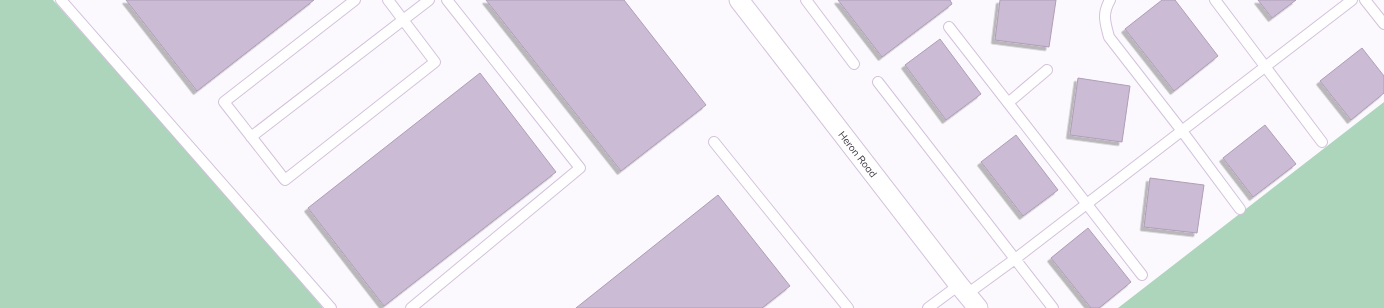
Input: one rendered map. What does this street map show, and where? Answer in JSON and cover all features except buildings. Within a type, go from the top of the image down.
[{"type":"street","name":"Heron Road","points":[[739,0],[968,296]]},
{"type":"lane","points":[[61,0],[331,308]]},
{"type":"lane","points":[[355,0],[224,102],[285,180],[435,62],[388,0]]},
{"type":"lane","points":[[251,137],[429,0]]},
{"type":"lane","points":[[411,308],[580,168],[447,0]]},
{"type":"lane","points":[[806,0],[854,64]]},
{"type":"lane","points":[[1110,0],[1105,8],[1104,20],[1109,37],[1182,130],[1240,209]]},
{"type":"lane","points":[[1215,0],[1322,142]]},
{"type":"lane","points":[[928,308],[968,296],[1352,0]]},
{"type":"lane","points":[[1366,0],[1384,24]]},
{"type":"lane","points":[[949,27],[1142,275]]},
{"type":"lane","points":[[1008,104],[1047,70]]},
{"type":"lane","points":[[878,82],[1053,308]]},
{"type":"lane","points":[[714,142],[848,308]]},
{"type":"green space","points":[[0,0],[53,0],[252,224],[323,308],[0,308]]},
{"type":"green space","points":[[1384,102],[1384,308],[1118,308]]}]
